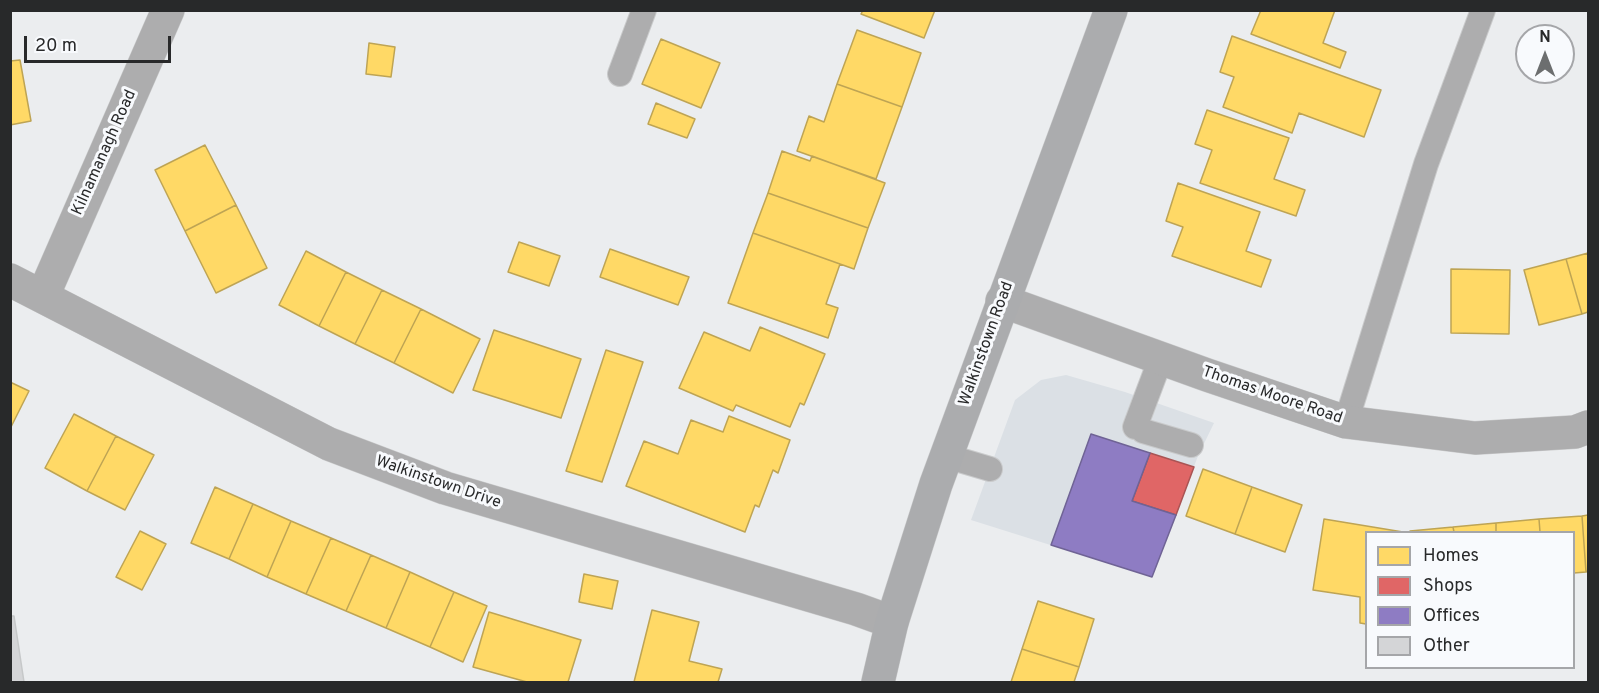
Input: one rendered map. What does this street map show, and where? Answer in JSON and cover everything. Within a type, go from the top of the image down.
[{"type":"main road","name":"Walkinstown Road","points":[[878,682],[892,622],[946,456],[1111,10]]},
{"type":"street","name":"Kilnamanagh Road","points":[[43,296],[168,10]]},
{"type":"street","name":"Walkinstown Drive","points":[[10,280],[329,444],[444,488],[856,609],[892,622]]},
{"type":"street","name":"Thomas Moore Road","points":[[1002,300],[1207,375],[1346,422],[1475,438],[1575,432],[1588,427]]},
{"type":"lane","points":[[620,74],[644,10]]},
{"type":"lane","points":[[1346,422],[1426,164],[1483,10]]},
{"type":"lane","points":[[1161,358],[1139,429],[1191,446]]},
{"type":"lane","points":[[946,456],[990,469]]},
{"type":"shaded area","points":[[1066,375],[1125,392],[1214,423],[1198,456],[1152,577],[971,520],[1015,400],[1041,380]]},
{"type":"building: Homes","points":[[863,10],[935,10],[924,38],[861,14]]},
{"type":"building: Homes","points":[[1261,10],[1335,10],[1323,43],[1346,52],[1340,68],[1251,34]]},
{"type":"building: Homes","points":[[857,30],[921,53],[902,107],[837,84]]},
{"type":"building: Homes","points":[[1232,36],[1381,90],[1364,137],[1299,113],[1292,133],[1223,107],[1234,77],[1220,72]]},
{"type":"building: Homes","points":[[661,39],[720,63],[701,108],[642,84]]},
{"type":"building: Homes","points":[[369,43],[395,47],[391,77],[366,74]]},
{"type":"building: Homes","points":[[20,60],[31,121],[10,125],[10,61]]},
{"type":"building: Homes","points":[[837,84],[902,107],[876,179],[797,151],[809,116],[824,122]]},
{"type":"building: Homes","points":[[656,103],[695,119],[687,138],[648,124]]},
{"type":"building: Homes","points":[[1207,110],[1289,138],[1274,179],[1305,190],[1296,216],[1200,183],[1212,150],[1195,144]]},
{"type":"building: Homes","points":[[205,145],[236,205],[185,231],[155,170]]},
{"type":"building: Homes","points":[[782,151],[810,161],[812,156],[885,183],[868,228],[768,193]]},
{"type":"building: Homes","points":[[1178,183],[1260,212],[1246,251],[1271,260],[1261,287],[1172,256],[1183,227],[1166,221]]},
{"type":"building: Homes","points":[[768,193],[868,228],[854,269],[753,233]]},
{"type":"building: Homes","points":[[236,205],[267,268],[216,293],[185,231]]},
{"type":"building: Homes","points":[[753,233],[840,264],[826,304],[838,308],[828,338],[728,303]]},
{"type":"building: Homes","points":[[519,242],[560,256],[549,286],[508,272]]},
{"type":"building: Homes","points":[[610,249],[689,277],[678,305],[600,277]]},
{"type":"building: Homes","points":[[306,251],[346,272],[319,326],[279,305]]},
{"type":"building: Homes","points":[[1588,253],[1588,312],[1582,314],[1566,259]]},
{"type":"building: Homes","points":[[1566,259],[1582,314],[1539,325],[1524,270]]},
{"type":"building: Homes","points":[[1451,269],[1510,270],[1509,334],[1451,333]]},
{"type":"building: Homes","points":[[346,272],[382,290],[355,344],[319,326]]},
{"type":"building: Homes","points":[[382,290],[421,309],[394,363],[355,344]]},
{"type":"building: Homes","points":[[421,309],[480,339],[453,393],[394,363]]},
{"type":"building: Homes","points":[[760,327],[825,354],[804,405],[800,403],[790,427],[736,405],[733,411],[679,388],[704,332],[750,351]]},
{"type":"building: Homes","points":[[494,330],[581,359],[561,418],[473,390]]},
{"type":"building: Homes","points":[[606,350],[643,362],[602,482],[566,471]]},
{"type":"building: Homes","points":[[10,382],[29,391],[10,429]]},
{"type":"building: Homes","points":[[74,414],[116,436],[87,491],[45,468]]},
{"type":"building: Homes","points":[[729,416],[790,440],[778,473],[773,470],[759,507],[755,505],[745,532],[626,486],[644,441],[678,454],[691,420],[723,432]]},
{"type":"building: Homes","points":[[116,436],[154,455],[125,510],[87,491]]},
{"type":"building: Homes","points":[[1203,469],[1252,487],[1235,534],[1186,516]]},
{"type":"building: Homes","points":[[215,487],[253,504],[229,559],[191,543]]},
{"type":"building: Homes","points":[[1252,487],[1302,505],[1285,552],[1235,534]]},
{"type":"building: Homes","points":[[253,504],[291,521],[267,577],[229,559]]},
{"type":"building: Homes","points":[[1588,515],[1588,571],[1586,572],[1582,516]]},
{"type":"building: Homes","points":[[1582,516],[1586,572],[1575,573],[1575,531],[1540,531],[1539,519]]},
{"type":"building: Homes","points":[[1324,519],[1397,531],[1365,531],[1365,624],[1360,623],[1360,597],[1313,590]]},
{"type":"building: Homes","points":[[1539,519],[1540,531],[1496,531],[1496,523]]},
{"type":"building: Homes","points":[[291,521],[331,538],[306,594],[267,577]]},
{"type":"building: Homes","points":[[1496,523],[1496,531],[1454,531],[1453,527]]},
{"type":"building: Homes","points":[[1453,527],[1454,531],[1410,531]]},
{"type":"building: Homes","points":[[140,531],[166,544],[142,590],[116,577]]},
{"type":"building: Homes","points":[[331,538],[371,555],[346,611],[306,594]]},
{"type":"building: Homes","points":[[371,555],[410,572],[386,628],[346,611]]},
{"type":"building: Homes","points":[[410,572],[454,592],[430,647],[386,628]]},
{"type":"building: Homes","points":[[584,574],[618,581],[612,609],[579,602]]},
{"type":"building: Homes","points":[[454,592],[487,606],[463,662],[430,647]]},
{"type":"building: Homes","points":[[1038,601],[1094,619],[1079,667],[1022,649]]},
{"type":"building: Homes","points":[[652,610],[699,622],[689,661],[722,669],[718,682],[634,682]]},
{"type":"building: Homes","points":[[489,612],[581,640],[568,682],[527,682],[473,667]]},
{"type":"building: Homes","points":[[1022,649],[1079,667],[1074,682],[1011,682]]},
{"type":"building: Shops","points":[[1150,453],[1194,467],[1176,515],[1132,501]]},
{"type":"building: Offices","points":[[1091,434],[1150,453],[1132,501],[1176,515],[1152,577],[1051,545]]},
{"type":"building: Other","points":[[10,616],[14,616],[24,682],[10,682]]}]
